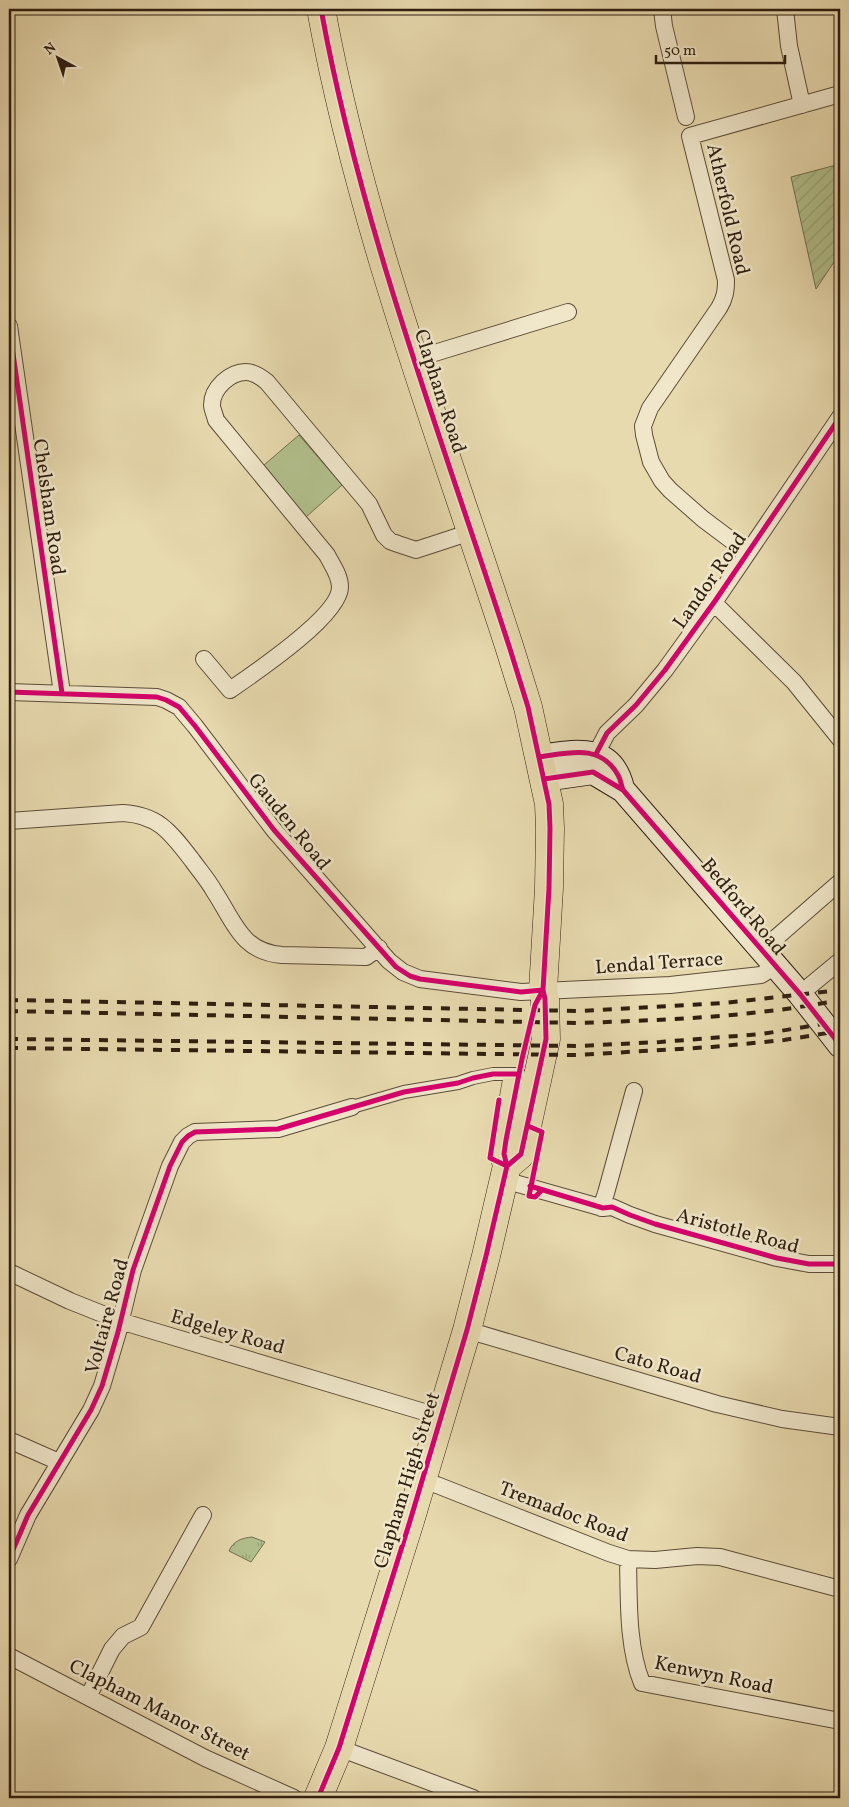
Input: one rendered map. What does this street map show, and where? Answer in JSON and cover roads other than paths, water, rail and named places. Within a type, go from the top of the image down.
[{"type":"highway","name":"Clapham Road","points":[[321,9],[333,71],[374,231],[528,707],[541,768]]},
{"type":"highway","name":"Clapham High Street","points":[[318,1798],[339,1748],[422,1482],[467,1330],[505,1173],[504,1154],[518,1074],[535,1005],[542,990],[549,888],[550,828],[549,804],[541,768]]},
{"type":"highway","name":"Clapham High Street","points":[[505,1173],[521,1154],[546,1039],[545,999],[542,990]]},
{"type":"main road","points":[[541,768],[573,753],[596,754]]},
{"type":"main road","name":"Bedford Road","points":[[596,754],[605,759],[617,772],[623,790]]},
{"type":"main road","name":"Bedford Road","points":[[541,768],[593,772],[623,790],[800,994],[840,1045]]},
{"type":"street","points":[[662,9],[664,26],[686,117]]},
{"type":"street","points":[[784,9],[789,46],[802,105],[840,94]]},
{"type":"street","name":"Atherfold Road","points":[[747,552],[703,519],[666,486],[651,462],[643,426],[650,408],[719,308],[724,299],[726,289],[726,280],[690,136],[802,105]]},
{"type":"street","points":[[415,359],[568,312]]},
{"type":"street","name":"Chelsham Road","points":[[9,326],[62,693]]},
{"type":"street","points":[[204,659],[230,690],[308,632],[338,596],[340,587],[337,573],[327,555],[216,420],[212,404],[216,388],[232,375],[246,372],[258,375],[267,382],[368,504],[384,535],[390,540],[416,550],[471,532]]},
{"type":"street","name":"Landor Road","points":[[596,754],[607,733],[636,705],[654,684],[713,602],[840,417]]},
{"type":"street","points":[[713,602],[794,682],[840,739]]},
{"type":"street","name":"Gauden Road","points":[[9,692],[157,697],[179,707],[196,726],[274,830],[396,967],[410,976],[420,979],[521,992],[542,990]]},
{"type":"street","points":[[9,821],[123,813],[138,814],[151,818],[165,827],[174,837],[214,890],[236,929],[258,950],[269,954],[282,955],[366,957],[378,948]]},
{"type":"street","name":"Lendal Terrace","points":[[542,990],[670,985],[761,975],[769,958],[840,882]]},
{"type":"street","points":[[800,994],[840,961]]},
{"type":"street","name":"Voltaire Road","points":[[9,1559],[28,1515],[91,1410],[102,1386],[133,1270],[170,1166],[182,1142],[188,1136],[195,1132],[278,1129],[404,1092],[458,1083],[494,1074],[518,1074]]},
{"type":"street","points":[[600,1208],[606,1193],[634,1092]]},
{"type":"street","name":"Aristotle Road","points":[[505,1173],[600,1208],[612,1207],[655,1224],[777,1258],[809,1264],[840,1264]]},
{"type":"street","name":"Edgeley Road","points":[[9,1272],[70,1302],[120,1321],[336,1384],[440,1417]]},
{"type":"street","name":"Cato Road","points":[[467,1330],[717,1404],[782,1419],[840,1427]]},
{"type":"street","points":[[9,1440],[59,1462]]},
{"type":"street","name":"Tremadoc Road","points":[[422,1482],[437,1485],[628,1559],[655,1560],[697,1556],[720,1558],[840,1590]]},
{"type":"street","points":[[88,1697],[112,1648],[123,1636],[141,1627],[202,1515]]},
{"type":"street","name":"Kenwyn Road","points":[[628,1559],[629,1616],[638,1672],[642,1683],[840,1721]]},
{"type":"street","name":"Clapham Manor Street","points":[[9,1656],[205,1758],[294,1798]]},
{"type":"street","points":[[339,1748],[473,1798]]},
{"type":"railway","points":[[9,1000],[580,1011],[724,1003],[840,990]]},
{"type":"railway","points":[[9,1011],[578,1023],[742,1014],[840,1000]]},
{"type":"railway","points":[[9,1039],[578,1046],[762,1034],[840,1021]]},
{"type":"railway","points":[[9,1048],[577,1055],[712,1047],[784,1040],[840,1031]]}]
